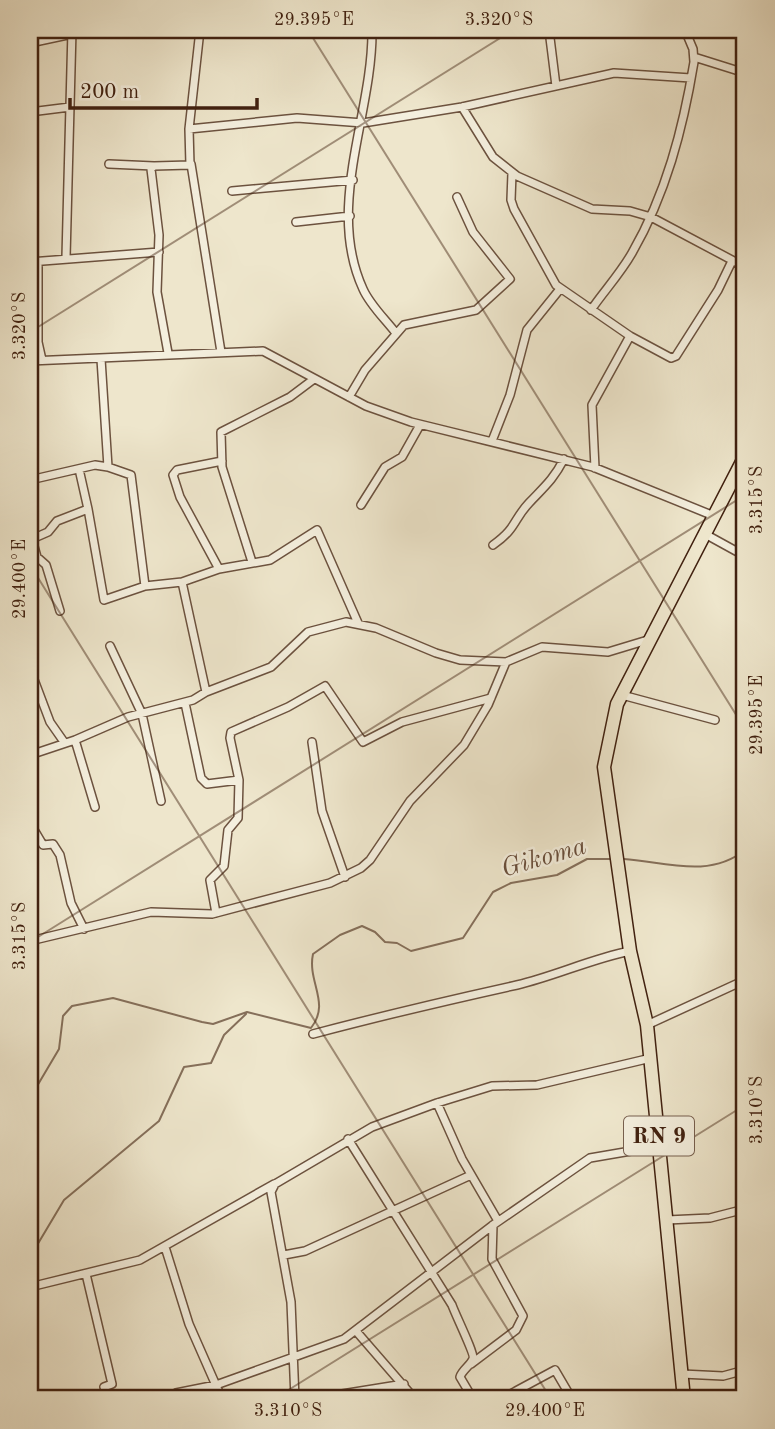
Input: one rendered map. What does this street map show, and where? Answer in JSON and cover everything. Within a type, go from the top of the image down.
[{"type":"main road","name":"RN 9","points":[[684,1399],[647,1025],[630,951],[604,767],[608,734],[622,695],[745,456]]},
{"type":"street","points":[[30,43],[72,32],[116,30]]},
{"type":"street","points":[[200,30],[189,129],[191,164],[222,352]]},
{"type":"street","points":[[372,30],[368,92],[358,122],[350,243],[362,288],[395,332]]},
{"type":"street","points":[[549,30],[556,86]]},
{"type":"street","points":[[591,310],[631,255],[652,217],[671,162],[694,57],[685,30]]},
{"type":"street","points":[[66,257],[72,32]]},
{"type":"street","points":[[694,57],[745,73]]},
{"type":"street","points":[[189,129],[297,118],[358,122],[462,107],[625,72],[691,78]]},
{"type":"street","points":[[30,112],[70,107]]},
{"type":"street","points":[[462,107],[493,157],[512,173],[592,209],[630,211],[652,217],[745,267]]},
{"type":"street","points":[[109,164],[185,168],[191,164]]},
{"type":"street","points":[[154,166],[151,169],[159,252],[157,292],[168,353]]},
{"type":"street","points":[[512,173],[511,200],[514,209],[544,268],[560,289],[630,336],[671,358],[676,356],[718,290],[732,261]]},
{"type":"street","points":[[232,191],[353,180]]},
{"type":"street","points":[[349,397],[365,370],[395,332],[409,323],[476,310],[510,279],[473,232],[457,197]]},
{"type":"street","points":[[296,222],[350,216]]},
{"type":"street","points":[[42,360],[38,342],[34,261],[159,252]]},
{"type":"street","points":[[492,441],[508,401],[527,330],[560,289]]},
{"type":"street","points":[[595,468],[592,405],[630,336]]},
{"type":"street","points":[[30,361],[262,351],[349,397],[420,425],[595,468],[714,516]]},
{"type":"street","points":[[101,359],[108,467]]},
{"type":"street","points":[[252,562],[222,461],[223,429],[290,397],[314,379]]},
{"type":"street","points":[[360,505],[385,467],[402,457],[420,425]]},
{"type":"street","points":[[493,545],[514,528],[526,506],[551,482],[564,459]]},
{"type":"street","points":[[219,569],[180,497],[173,475],[177,470],[222,461]]},
{"type":"street","points":[[30,480],[95,466],[108,467],[131,475],[145,586]]},
{"type":"street","points":[[79,470],[104,600],[145,586],[182,582],[219,569],[270,560],[312,531],[319,531],[358,623]]},
{"type":"street","points":[[60,611],[46,565],[37,557],[31,537],[48,532],[57,521],[88,509]]},
{"type":"street","points":[[705,534],[745,555]]},
{"type":"street","points":[[182,582],[206,692]]},
{"type":"street","points":[[30,755],[142,714],[185,703],[278,664],[308,632],[346,622],[358,623],[448,657],[506,662],[542,647],[608,652],[651,639]]},
{"type":"street","points":[[110,646],[142,714],[161,800]]},
{"type":"street","points":[[31,939],[151,912],[216,913],[265,902],[345,877],[366,865],[410,801],[464,746],[491,698],[506,662]]},
{"type":"street","points":[[30,669],[50,722],[64,742]]},
{"type":"street","points":[[216,913],[210,880],[224,866],[228,830],[238,818],[239,780],[231,732],[279,712],[325,686],[363,742],[402,722],[491,698]]},
{"type":"street","points":[[622,695],[715,720]]},
{"type":"street","points":[[185,703],[202,782],[207,784],[239,780]]},
{"type":"street","points":[[75,740],[95,807]]},
{"type":"street","points":[[312,742],[322,811],[345,877]]},
{"type":"street","points":[[30,823],[43,845],[53,844],[60,855],[71,903],[84,929]]},
{"type":"street","points":[[313,1034],[466,994],[519,984],[597,957],[630,951]]},
{"type":"street","points":[[647,1025],[745,980]]},
{"type":"street","points":[[30,1287],[140,1260],[275,1184],[348,1139],[381,1123],[492,1086],[537,1085],[651,1058]]},
{"type":"street","points":[[437,1103],[496,1223],[492,1259],[523,1316],[516,1330],[468,1366]]},
{"type":"street","points":[[348,1139],[452,1305],[461,1331],[474,1352],[460,1377],[473,1399]]},
{"type":"street","points":[[166,1399],[177,1393],[216,1385],[251,1370],[295,1358],[337,1342],[356,1331],[496,1223],[595,1155],[660,1146]]},
{"type":"street","points":[[284,1255],[305,1251],[471,1175]]},
{"type":"street","points":[[275,1184],[271,1192],[284,1255],[295,1358],[295,1399]]},
{"type":"street","points":[[667,1220],[710,1218],[745,1209]]},
{"type":"street","points":[[164,1247],[189,1324],[222,1399]]},
{"type":"street","points":[[86,1274],[112,1384],[104,1387],[110,1399]]},
{"type":"street","points":[[356,1331],[415,1399]]},
{"type":"street","points":[[502,1399],[518,1395],[555,1370],[572,1399]]},
{"type":"street","points":[[682,1374],[723,1376],[745,1370]]},
{"type":"street","points":[[30,1377],[34,1399]]},
{"type":"street","points":[[311,1399],[404,1384]]},
{"type":"waterway","name":"Gikoma","points":[[624,859],[702,866],[731,859],[745,850]]},
{"type":"waterway","name":"Gikoma","points":[[30,1098],[59,1049],[63,1016],[72,1006],[113,998],[213,1024],[247,1012],[311,1028],[319,1010],[313,974],[313,954],[340,935],[362,926],[375,932],[385,942],[397,943],[411,951],[463,938],[493,892],[511,883],[557,875],[587,859],[611,859]]},
{"type":"waterway","points":[[30,1257],[64,1200],[159,1121],[184,1067],[211,1063],[224,1035],[246,1014]]}]
